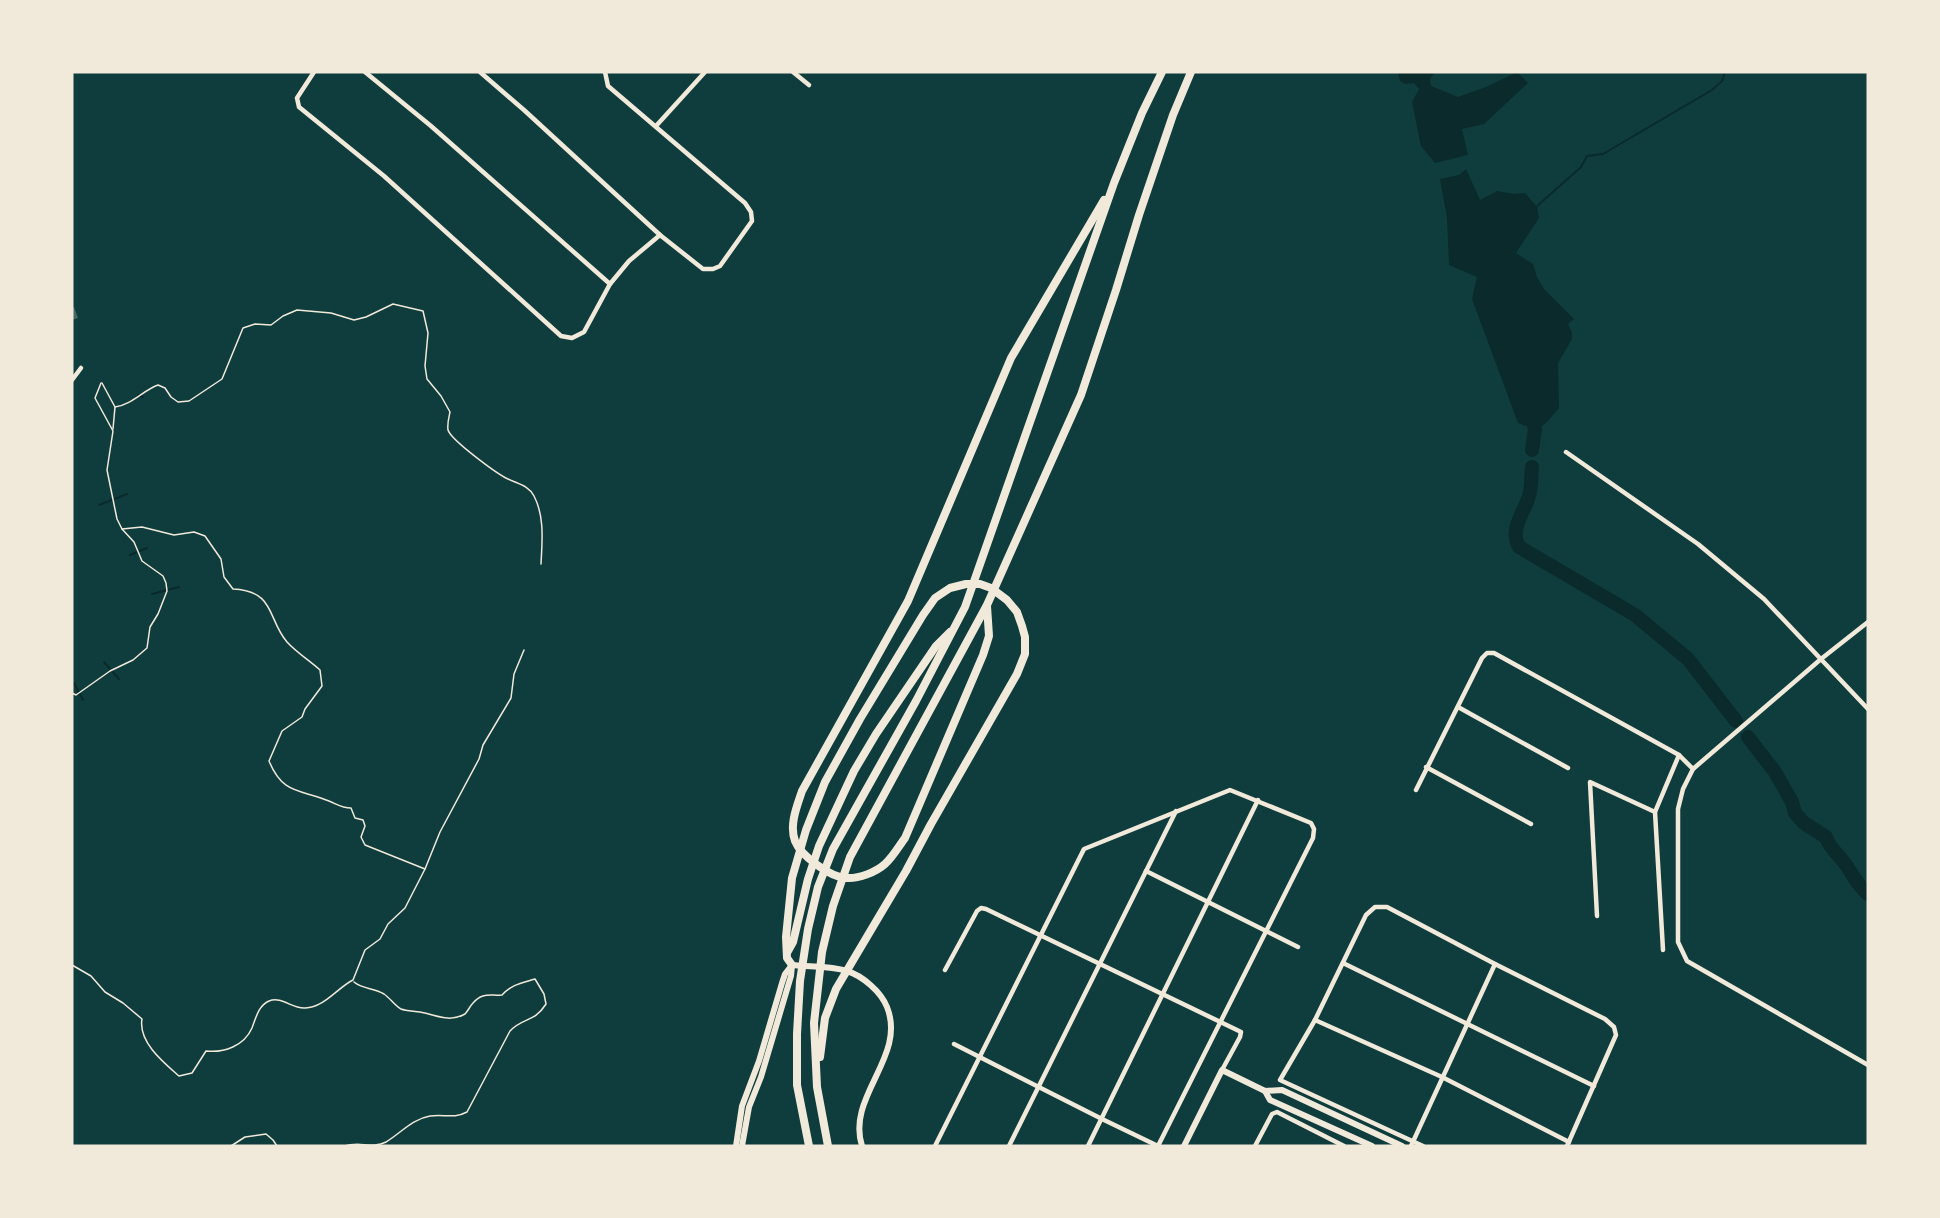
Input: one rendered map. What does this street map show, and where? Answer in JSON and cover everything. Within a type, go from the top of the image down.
[{"type":"highway","points":[[809,1146],[797,1085],[797,1034],[800,981],[808,929],[818,888],[833,849],[965,608],[1114,183],[1142,113],[1162,72]]},
{"type":"highway","points":[[828,1146],[817,1087],[814,1023],[822,952],[833,906],[846,867],[987,605],[1081,396],[1139,215],[1173,115],[1191,72]]},
{"type":"highway","points":[[987,605],[989,636],[983,656],[905,838],[886,864],[866,875],[846,879],[831,873],[803,853],[795,840],[793,819],[802,791],[908,601],[1011,358],[1114,183]]},
{"type":"highway","points":[[792,965],[787,957],[786,937],[792,878],[806,830],[825,782],[860,719],[935,598],[950,588],[966,584],[980,584],[991,588],[1008,600],[1017,612],[1025,637],[1025,654],[1017,674],[970,759],[836,989],[825,1018],[817,1087]]},
{"type":"highway","points":[[788,952],[793,942],[819,846],[854,771],[876,734],[936,646],[956,626]]},
{"type":"street","points":[[314,72],[297,98],[299,107],[384,176],[514,296],[561,336],[572,338],[584,332],[610,284],[629,261],[660,235]]},
{"type":"street","points":[[365,72],[431,126],[610,284]]},
{"type":"street","points":[[480,72],[660,235],[703,269],[708,270],[720,266],[752,221],[752,214],[745,203],[608,86],[604,72]]},
{"type":"street","points":[[656,126],[705,72]]},
{"type":"street","points":[[793,72],[809,86]]},
{"type":"street","points":[[72,380],[81,368]]},
{"type":"street","points":[[1566,452],[1698,544],[1764,599],[1868,709]]},
{"type":"street","points":[[1868,622],[1821,659],[1693,769],[1683,789],[1678,808],[1678,942],[1687,961],[1868,1065]]},
{"type":"street","points":[[1416,790],[1482,658],[1487,653],[1494,653],[1679,755],[1693,769]]},
{"type":"street","points":[[1458,707],[1568,768]]},
{"type":"street","points":[[1663,950],[1654,812],[1679,755]]},
{"type":"street","points":[[1426,767],[1531,824]]},
{"type":"street","points":[[1597,916],[1590,782],[1654,812]]},
{"type":"street","points":[[935,1146],[981,1057],[1084,849],[1230,790],[1311,823],[1314,829],[1313,838],[1158,1146],[1102,1119],[1039,1086],[981,1057],[954,1044]]},
{"type":"street","points":[[1088,1146],[1258,800]]},
{"type":"street","points":[[1009,1146],[1176,811]]},
{"type":"street","points":[[1146,871],[1298,946]]},
{"type":"street","points":[[1315,1020],[1442,1077],[1568,1144],[1616,1035],[1614,1027],[1605,1019],[1387,907],[1375,907],[1366,915],[1315,1020],[1280,1080],[1412,1143],[1423,1146]]},
{"type":"street","points":[[945,970],[977,910],[981,908],[1041,934],[1241,1032],[1184,1146]]},
{"type":"street","points":[[1343,963],[1468,1022],[1594,1086]]},
{"type":"street","points":[[1412,1143],[1495,964]]},
{"type":"street","points":[[736,1146],[742,1106],[759,1061],[785,974],[792,965]]},
{"type":"street","points":[[742,1146],[750,1107],[791,976],[792,965]]},
{"type":"street","points":[[792,965],[848,971],[878,993],[890,1014],[892,1027],[888,1052],[860,1111],[858,1136],[862,1146]]},
{"type":"street","points":[[1222,1070],[1265,1091],[1282,1089],[1402,1146]]},
{"type":"street","points":[[1265,1091],[1270,1100],[1372,1146]]},
{"type":"street","points":[[1255,1146],[1272,1114],[1277,1112],[1344,1146]]},
{"type":"path","points":[[115,407],[136,399],[146,389],[158,385],[165,388],[178,402],[189,402],[222,379],[243,328],[255,324],[272,325],[282,315],[297,309],[331,313],[354,320],[393,304],[423,311],[428,333],[425,366],[427,380],[441,396],[450,412],[447,428],[453,439],[507,479],[525,485],[534,496],[542,520],[541,564]]},
{"type":"path","points":[[72,693],[76,695],[110,671],[133,660],[147,648],[150,627],[167,591],[163,576],[142,561],[134,542],[122,529],[117,519],[107,470],[113,431],[115,407],[101,382],[95,398],[113,431]]},
{"type":"path","points":[[122,529],[141,527],[174,536],[194,532],[205,536],[221,559],[224,578],[233,589],[245,590],[270,607],[287,642],[320,670],[322,686],[305,709],[302,717],[282,731],[269,761],[275,775],[295,791],[331,801],[341,808],[351,808],[355,818],[363,820],[365,826],[361,837],[365,845],[425,869]]},
{"type":"path","points":[[72,965],[91,976],[105,992],[142,1019],[141,1025],[151,1050],[179,1076],[192,1073],[206,1051],[219,1052],[242,1043],[252,1029],[256,1014],[268,1002],[278,999],[293,1006],[306,1008],[322,1003],[353,980],[365,950],[380,939],[388,924],[405,908],[458,796],[480,759],[483,745],[511,698],[514,674],[524,650]]},
{"type":"path","points":[[345,1146],[355,1142],[376,1145],[386,1142],[406,1126],[429,1116],[460,1116],[467,1112],[510,1031],[517,1023],[539,1015],[546,1004],[544,994],[535,979],[518,983],[508,988],[502,995],[479,996],[466,1013],[448,1019],[439,1018],[399,1008],[379,991],[357,985],[353,980]]},
{"type":"path","points":[[231,1146],[245,1137],[266,1134],[277,1146]]},
{"type":"water","points":[[1398,72],[1435,72],[1430,79],[1431,86],[1458,97],[1517,72],[1528,83],[1484,124],[1462,129],[1468,155],[1435,163],[1421,146],[1412,102],[1419,89],[1414,83],[1405,84],[1400,81]]},
{"type":"water","points":[[1466,169],[1480,200],[1497,191],[1525,193],[1537,207],[1539,218],[1516,253],[1533,264],[1544,289],[1574,319],[1568,324],[1572,339],[1558,363],[1559,408],[1541,426],[1532,427],[1518,423],[1472,299],[1477,277],[1449,265],[1447,218],[1440,179],[1459,175]]},
{"type":"building","points":[[74,307],[78,318],[72,320],[72,308]]},
{"type":"waterway","points":[[1536,207],[1581,167],[1587,156],[1603,154],[1712,90],[1722,81],[1725,72]]},
{"type":"waterway","points":[[138,395],[143,397]]},
{"type":"waterway","points":[[1530,412],[1535,429],[1532,450]]},
{"type":"waterway","points":[[1532,467],[1530,493],[1516,527],[1516,540],[1519,547],[1635,615],[1688,659],[1736,721]]},
{"type":"waterway","points":[[99,505],[127,494]]},
{"type":"waterway","points":[[130,555],[147,548]]},
{"type":"waterway","points":[[152,594],[179,587]]},
{"type":"waterway","points":[[104,662],[119,679]]},
{"type":"waterway","points":[[74,683],[83,700]]},
{"type":"waterway","points":[[1748,737],[1775,772],[1792,802],[1795,813],[1804,823],[1826,837],[1859,885],[1868,894]]}]
